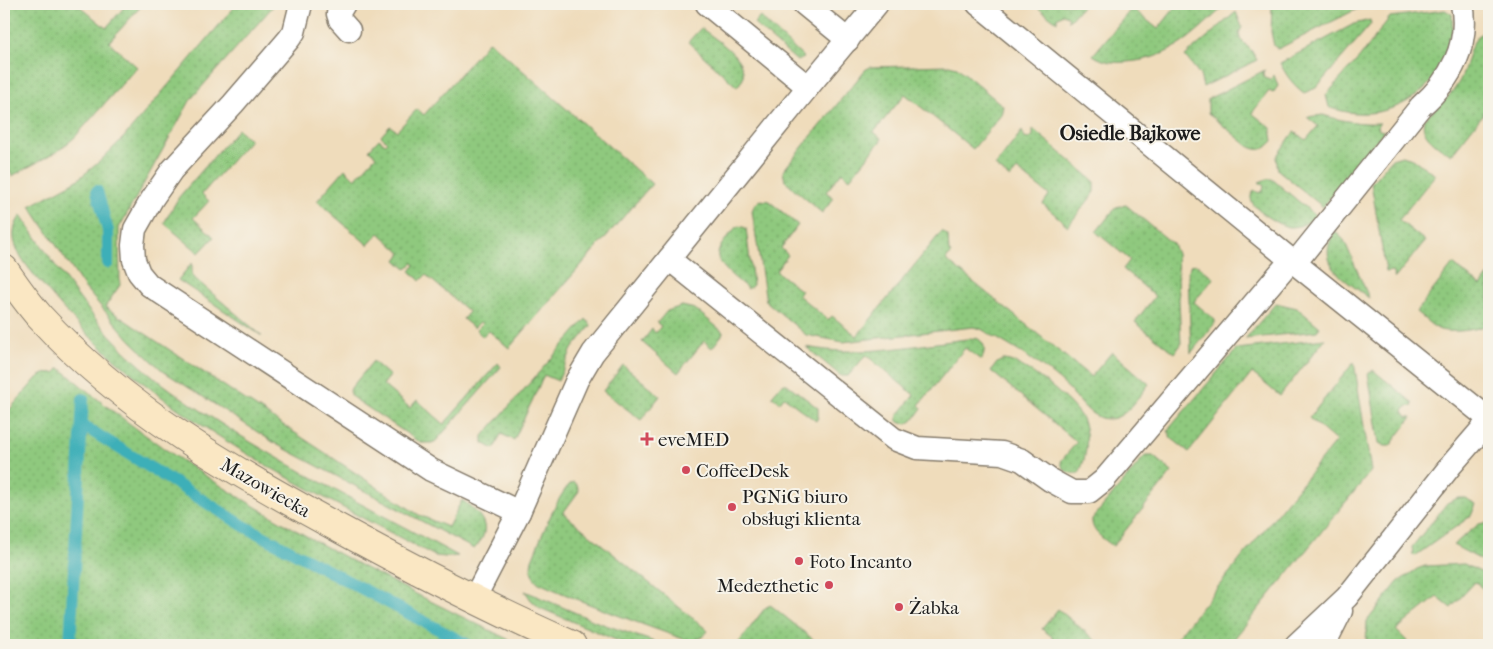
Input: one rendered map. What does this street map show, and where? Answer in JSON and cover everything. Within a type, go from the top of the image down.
[{"type":"street","name":"Mazowiecka","points":[[4,269],[40,316],[65,342],[113,386],[161,422],[264,488],[474,599],[572,645]]},
{"type":"lane","points":[[301,4],[294,32],[290,39],[234,104],[172,170],[152,199],[135,229],[134,260],[139,274],[149,285],[431,470],[519,512]]},
{"type":"lane","points":[[344,4],[338,14],[340,20],[349,30]]},
{"type":"lane","points":[[707,4],[808,87]]},
{"type":"lane","points":[[804,4],[848,40]]},
{"type":"lane","points":[[474,599],[519,512],[577,380],[589,360],[877,4]]},
{"type":"lane","points":[[978,4],[1489,420],[1348,596],[1296,645]]},
{"type":"lane","points":[[669,259],[894,439],[917,448],[1002,453],[1022,460],[1050,480],[1072,492],[1089,492],[1104,480],[1293,261],[1416,112],[1441,87],[1452,70],[1464,29],[1462,4]]},
{"type":"lane","points":[[1324,645],[1348,596]]},
{"type":"green space","points":[[4,4],[77,4],[106,28],[127,4],[143,4],[109,42],[137,67],[74,138],[58,151],[12,176],[4,161]]},
{"type":"green space","points":[[237,4],[275,4],[191,99],[119,228],[120,285],[105,307],[419,515],[448,527],[462,500],[480,516],[483,522],[484,534],[474,549],[276,444],[163,371],[131,341],[84,287],[30,206],[76,181],[99,162],[124,137]]},
{"type":"green space","points":[[1033,4],[1084,4],[1069,21],[1068,16],[1063,14],[1057,18],[1057,22]]},
{"type":"green space","points":[[1178,4],[1227,4],[1182,43],[1157,56],[1143,60],[1117,62],[1105,61],[1093,55],[1132,8],[1158,29]]},
{"type":"green space","points":[[1272,4],[1390,4],[1357,9],[1278,49],[1274,46],[1271,32]]},
{"type":"green space","points":[[1445,10],[1452,14],[1452,33],[1447,55],[1437,73],[1424,89],[1408,101],[1390,109],[1370,113],[1350,112],[1329,107],[1326,95],[1360,57],[1390,17]]},
{"type":"green space","points":[[1236,12],[1242,27],[1239,33],[1240,39],[1251,50],[1257,60],[1203,87],[1200,75],[1185,56]]},
{"type":"green space","points":[[760,17],[804,58],[797,61],[754,24]]},
{"type":"green space","points":[[1370,20],[1371,24],[1316,88],[1304,93],[1290,80],[1280,63],[1354,24]]},
{"type":"green space","points":[[701,28],[729,50],[740,63],[743,79],[737,87],[688,42]]},
{"type":"green space","points":[[1489,29],[1489,107],[1451,155],[1427,136],[1423,126],[1424,120],[1455,88],[1476,38]]},
{"type":"green space","points":[[489,41],[652,184],[509,348],[489,331],[483,337],[476,330],[482,324],[480,322],[474,328],[463,319],[469,312],[426,275],[420,281],[410,271],[415,265],[413,263],[406,269],[396,260],[401,253],[379,233],[368,245],[317,201],[345,169],[355,179],[376,156],[369,150],[379,139],[385,144],[387,142],[381,136],[390,126],[397,131],[417,109],[424,115]]},
{"type":"green space","points":[[949,65],[957,67],[1003,106],[1001,115],[973,149],[905,94],[874,132],[882,139],[850,179],[842,172],[826,192],[834,198],[822,213],[785,181],[783,171],[865,70],[870,67]]},
{"type":"green space","points":[[1265,70],[1263,72],[1264,78],[1270,80],[1274,75],[1278,86],[1273,93],[1269,91],[1252,113],[1271,128],[1273,141],[1264,148],[1255,149],[1248,146],[1208,113],[1208,99]]},
{"type":"green space","points":[[1323,115],[1351,122],[1380,123],[1378,125],[1379,130],[1384,131],[1323,207],[1278,170],[1276,157],[1294,132],[1306,140],[1318,126],[1307,117]]},
{"type":"green space","points":[[238,129],[250,140],[202,194],[209,201],[193,218],[214,237],[199,253],[164,223],[179,197]]},
{"type":"green space","points":[[1033,129],[1095,182],[1095,192],[1068,226],[1043,204],[1049,195],[1017,170],[1010,178],[995,166],[1022,131],[1024,138],[1029,139],[1033,136]]},
{"type":"green space","points":[[1402,156],[1413,159],[1435,175],[1399,220],[1425,241],[1395,278],[1392,271],[1386,272],[1371,183],[1392,159]]},
{"type":"green space","points":[[1272,179],[1316,216],[1305,224],[1291,227],[1263,214],[1254,206],[1251,197],[1254,190],[1259,193],[1263,191],[1264,186],[1259,182]]},
{"type":"green space","points":[[760,200],[769,201],[798,225],[781,248],[788,255],[776,271],[801,291],[798,295],[828,320],[832,316],[857,336],[942,231],[948,236],[949,252],[951,253],[946,260],[1091,377],[1112,352],[1149,384],[1126,412],[1120,416],[1107,419],[1095,416],[1090,412],[1069,389],[1039,364],[981,329],[973,327],[843,342],[806,335],[766,301],[752,211]]},
{"type":"green space","points":[[1126,205],[1173,244],[1177,254],[1181,345],[1174,353],[1135,322],[1155,296],[1123,269],[1130,260],[1096,232],[1116,207]]},
{"type":"green space","points":[[21,215],[69,285],[95,318],[135,361],[159,381],[223,425],[281,460],[458,556],[435,556],[278,472],[178,409],[131,373],[87,334],[25,263],[16,247],[14,239],[16,223]]},
{"type":"green space","points":[[736,227],[746,228],[753,285],[748,289],[729,273],[718,258],[723,244]]},
{"type":"green space","points":[[1335,231],[1344,240],[1369,298],[1343,278],[1330,262],[1328,253],[1329,243]]},
{"type":"green space","points":[[192,263],[192,276],[262,336],[178,280]]},
{"type":"green space","points":[[1196,264],[1214,278],[1194,302],[1215,320],[1215,323],[1191,353],[1188,272],[1191,265]]},
{"type":"green space","points":[[1453,264],[1481,286],[1489,275],[1489,323],[1480,328],[1449,331],[1438,329],[1416,312]]},
{"type":"green space","points":[[1276,303],[1297,308],[1320,327],[1317,331],[1245,339]]},
{"type":"green space","points":[[682,306],[695,309],[723,332],[712,348],[704,341],[678,373],[642,342],[652,329],[656,333],[661,326],[657,323],[667,311]]},
{"type":"green space","points":[[586,319],[591,325],[572,349],[558,381],[544,375],[514,440],[501,434],[494,449],[483,443],[483,436]]},
{"type":"green space","points":[[976,338],[982,342],[984,347],[981,360],[965,348],[919,405],[922,408],[910,422],[906,423],[899,422],[897,419],[898,415],[914,395],[866,355],[848,376],[841,376],[806,347],[827,350],[870,351]]},
{"type":"green space","points":[[1325,339],[1280,396],[1252,373],[1189,452],[1171,438],[1168,430],[1237,349]]},
{"type":"green space","points":[[1002,360],[1011,361],[1034,374],[1060,394],[1079,413],[1085,427],[1086,440],[1085,454],[1079,473],[1067,472],[1063,468],[1061,461],[1077,442],[991,371]]},
{"type":"green space","points":[[373,361],[390,376],[383,385],[410,408],[417,400],[444,424],[498,363],[501,367],[436,441],[421,443],[352,397],[351,388]]},
{"type":"green space","points":[[1354,362],[1371,471],[1229,645],[1171,645],[1336,441],[1309,418]]},
{"type":"green space","points":[[623,365],[660,396],[641,420],[603,391]]},
{"type":"green space","points":[[60,368],[112,411],[167,450],[281,522],[399,585],[520,645],[4,645],[4,416],[37,378],[55,373]]},
{"type":"green space","points":[[1373,370],[1413,403],[1412,406],[1406,407],[1403,411],[1407,417],[1412,417],[1390,446],[1379,443],[1368,373]]},
{"type":"green space","points":[[782,384],[787,384],[818,408],[816,421],[784,397],[780,402],[772,396]]},
{"type":"green space","points":[[1145,456],[1153,456],[1172,472],[1113,546],[1096,531],[1092,524],[1092,519]]},
{"type":"green space","points":[[573,482],[577,485],[579,491],[563,513],[706,629],[708,631],[704,635],[689,641],[632,621],[536,581],[532,573],[532,560],[556,505]]},
{"type":"green space","points":[[1458,498],[1465,498],[1476,504],[1471,516],[1415,556],[1413,555],[1412,547],[1447,503]]},
{"type":"green space","points":[[1489,522],[1489,564],[1453,545],[1479,524]]},
{"type":"green space","points":[[1464,564],[1489,576],[1489,594],[1475,582],[1451,608],[1437,597],[1396,630],[1407,641],[1404,645],[1366,645],[1367,621],[1398,582],[1425,566]]},
{"type":"green space","points":[[525,591],[597,622],[663,645],[628,645],[540,608]]},
{"type":"green space","points":[[770,605],[820,645],[737,645],[765,608]]},
{"type":"green space","points":[[1058,609],[1101,645],[1048,645],[1054,638],[1042,629]]},
{"type":"waterway","points":[[97,191],[108,231],[108,263]]},
{"type":"waterway","points":[[70,645],[83,399]]},
{"type":"waterway","points":[[82,425],[244,526],[468,645]]},
{"type":"place","name":"eveMED","points":[[647,439]]},
{"type":"place","name":"CoffeeDesk","points":[[686,470]]},
{"type":"place","name":"PGNiG biuro obsługi klienta","points":[[732,507]]},
{"type":"place","name":"Foto Incanto","points":[[799,561]]},
{"type":"place","name":"Medezthetic","points":[[829,585]]},
{"type":"place","name":"Żabka","points":[[899,607]]},
{"type":"district","name":"Osiedle Bajkowe","points":[[1130,133]]}]
